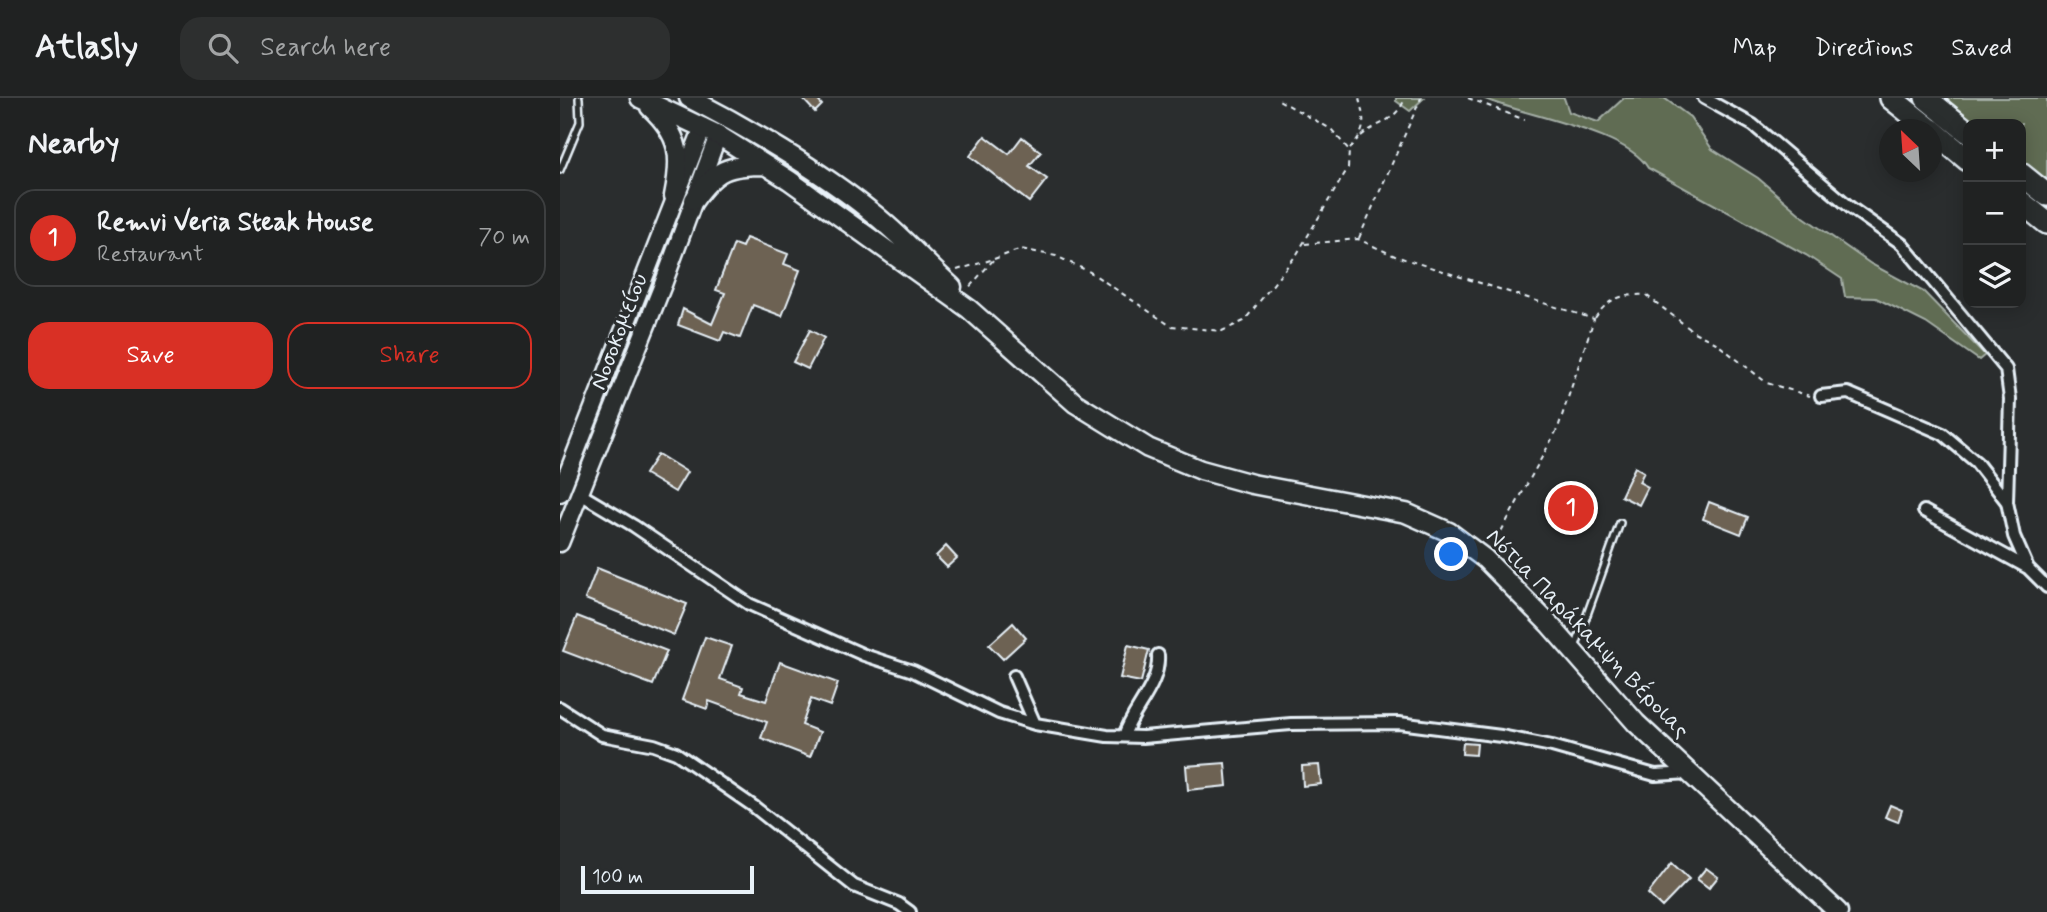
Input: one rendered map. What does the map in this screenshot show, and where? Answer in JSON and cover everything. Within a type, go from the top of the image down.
[{"type":"highway","points":[[1891,98],[1917,119]]},
{"type":"highway","points":[[1926,98],[1963,128]]},
{"type":"highway","points":[[1942,139],[1963,156]]},
{"type":"highway","points":[[2026,178],[2047,195]]},
{"type":"highway","points":[[2026,206],[2047,223]]},
{"type":"main road","name":"Νότια Παράκαμψη Βέροιας","points":[[640,98],[710,131],[765,165],[965,302]]},
{"type":"main road","points":[[640,98],[669,127],[676,139],[680,168],[674,196]]},
{"type":"main road","name":"Νότια Παράκαμψη Βέροιας","points":[[689,98],[723,116],[868,209],[914,248],[965,302],[1075,403],[1148,448],[1201,470],[1252,484],[1406,513],[1449,532],[1485,559],[1574,651],[1636,723],[1838,912]]},
{"type":"main road","points":[[710,131],[723,116]]},
{"type":"main road","points":[[694,200],[719,171],[733,166],[765,165]]},
{"type":"street","points":[[1704,98],[1753,125],[1851,208],[1902,244],[1941,287],[2006,369],[2010,410],[2007,502],[2014,536],[2028,568]]},
{"type":"street","name":"Νοσοκομείου","points":[[560,493],[674,196],[710,131]]},
{"type":"street","name":"Νοσοκομείου","points":[[560,543],[582,495],[694,200],[710,131]]},
{"type":"street","points":[[1821,396],[1848,393],[1943,434],[1976,462],[2007,502]]},
{"type":"street","points":[[582,495],[625,520],[749,604],[864,655],[913,671],[999,713],[1035,724],[1124,736],[1177,736],[1291,724],[1399,723],[1501,736],[1655,775],[1691,773]]},
{"type":"street","points":[[1924,511],[2028,568],[2047,587]]},
{"type":"street","points":[[1124,736],[1130,717],[1150,690],[1159,667],[1158,654]]},
{"type":"street","points":[[1014,676],[1035,724]]},
{"type":"street","points":[[560,708],[602,735],[654,745],[676,753],[753,806],[854,886],[910,912]]},
{"type":"lane","points":[[560,170],[580,122],[579,98]]},
{"type":"lane","points":[[1574,651],[1620,523]]},
{"type":"path","points":[[1275,98],[1331,129],[1349,150]]},
{"type":"path","points":[[1359,98],[1365,122],[1360,136]]},
{"type":"path","points":[[939,276],[1021,249],[1056,256],[1090,272],[1171,326],[1222,331],[1244,321],[1304,244],[1348,167],[1349,150],[1360,136],[1372,127],[1387,123],[1402,107],[1405,98]]},
{"type":"path","points":[[1358,239],[1421,98]]},
{"type":"path","points":[[1468,98],[1525,120]]},
{"type":"path","points":[[1304,244],[1358,239],[1395,256],[1594,319]]},
{"type":"path","points":[[965,302],[994,259]]},
{"type":"path","points":[[1485,559],[1558,428],[1594,319],[1604,304],[1617,297],[1646,295],[1656,299],[1694,332],[1716,343],[1768,383],[1786,390],[1821,396]]},
{"type":"green space","points":[[1396,98],[1424,98],[1410,111],[1396,101]]},
{"type":"green space","points":[[1483,98],[1564,98],[1569,112],[1598,122],[1624,98],[1664,98],[1690,117],[1712,149],[1758,178],[1801,215],[1871,264],[1924,292],[1985,355],[1979,360],[1926,323],[1876,298],[1845,297],[1842,279],[1806,255],[1648,168],[1637,155],[1619,144],[1597,134]]},
{"type":"green space","points":[[1939,98],[2047,98],[2047,184],[2026,167],[2026,119],[1966,119]]},
{"type":"building","points":[[802,98],[816,98],[822,105],[815,112]]},
{"type":"building","points":[[985,136],[1009,154],[1022,137],[1041,152],[1029,166],[1047,179],[1029,202],[970,156]]},
{"type":"building","points":[[746,238],[788,254],[784,264],[800,270],[782,316],[753,305],[740,338],[724,332],[720,341],[678,325],[683,309],[712,324],[725,293],[716,290],[734,244],[742,247]]},
{"type":"building","points":[[810,330],[824,338],[808,369],[793,362]]},
{"type":"building","points":[[658,454],[687,472],[675,492],[645,474]]},
{"type":"building","points":[[1635,467],[1644,472],[1639,482],[1648,487],[1639,505],[1621,496]]},
{"type":"building","points":[[1709,502],[1748,517],[1741,534],[1703,519]]},
{"type":"building","points":[[946,546],[957,558],[947,567],[936,556]]},
{"type":"building","points":[[597,568],[687,604],[674,635],[585,599]]},
{"type":"building","points":[[577,616],[667,651],[653,685],[563,651]]},
{"type":"building","points":[[1013,623],[1026,638],[1003,659],[989,645]]},
{"type":"building","points":[[705,637],[732,646],[720,679],[743,687],[741,693],[766,701],[780,662],[838,683],[830,706],[811,699],[802,725],[820,732],[810,757],[761,738],[767,722],[709,701],[707,709],[682,700]]},
{"type":"building","points":[[1128,645],[1149,650],[1141,682],[1120,678]]},
{"type":"building","points":[[1463,743],[1477,744],[1476,755],[1462,754]]},
{"type":"building","points":[[1225,763],[1227,786],[1188,790],[1186,766]]},
{"type":"building","points":[[1319,765],[1321,784],[1303,786],[1302,766]]},
{"type":"building","points":[[1890,805],[1902,810],[1898,822],[1885,817]]},
{"type":"building","points":[[1672,863],[1689,879],[1662,907],[1648,894]]},
{"type":"building","points":[[1706,868],[1718,877],[1709,888],[1697,879]]},
{"type":"place","name":"Remvi Veria Steak House","points":[[1571,508]]}]
